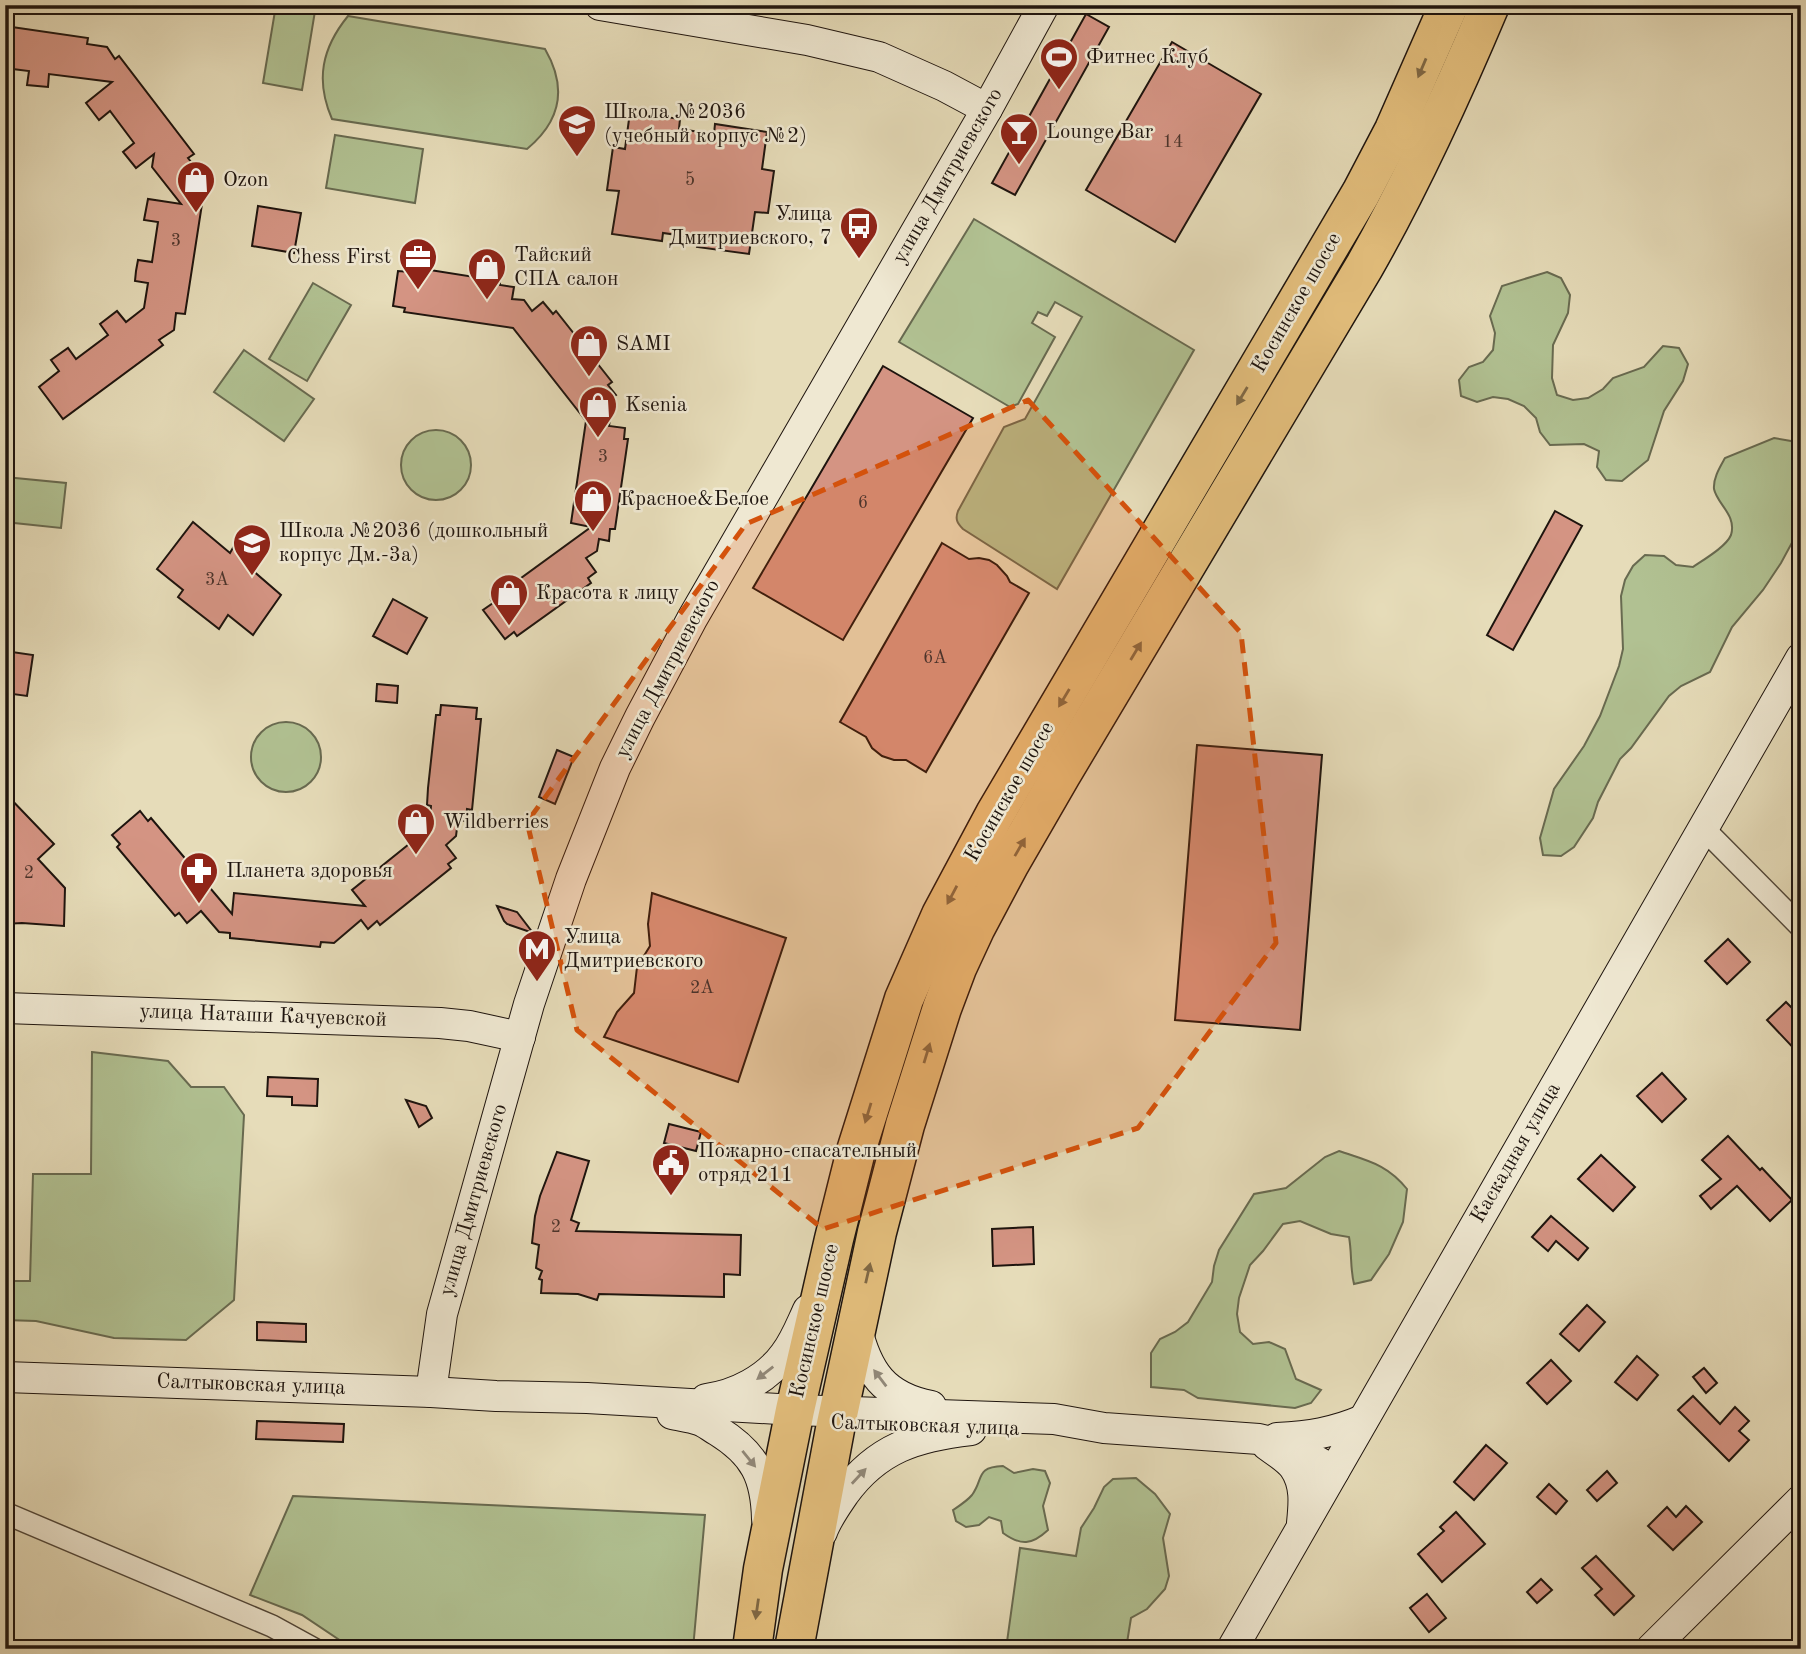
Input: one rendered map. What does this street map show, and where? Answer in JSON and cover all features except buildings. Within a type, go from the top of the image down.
[{"type":"highway","name":"Косинское шоссе","points":[[752,1649],[763,1569],[826,1274],[856,1151],[904,999],[941,915],[1002,803],[1361,193],[1394,130],[1449,5]]},
{"type":"highway","name":"Косинское шоссе","points":[[794,1649],[837,1418],[877,1232],[905,1125],[957,968],[1009,865],[1061,775],[1394,214],[1462,72],[1490,5]]},
{"type":"street","points":[[600,5],[807,40],[879,57],[944,86],[987,110]]},
{"type":"street","name":"улица Дмитриевского","points":[[431,1392],[442,1314],[520,1037],[579,856],[612,775],[698,608],[987,110],[1044,5]]},
{"type":"street","name":"Каскадная улица","points":[[1232,1649],[1801,658]]},
{"type":"street","points":[[1703,828],[1801,927]]},
{"type":"street","name":"улица Наташи Качуевской","points":[[5,1008],[440,1023],[520,1037]]},
{"type":"street","points":[[673,1409],[720,1397],[749,1385],[770,1370],[785,1353],[826,1274]]},
{"type":"street","points":[[856,1326],[871,1367],[881,1382],[894,1394],[913,1403],[986,1422]]},
{"type":"street","name":"Салтыковская улица","points":[[5,1377],[587,1398],[673,1409],[837,1418],[986,1422],[1054,1419],[1104,1428],[1259,1439],[1292,1447],[1334,1471]]},
{"type":"street","points":[[673,1409],[700,1420],[726,1436],[750,1457],[760,1474],[766,1496],[767,1522],[763,1569]]},
{"type":"street","points":[[1259,1439],[1329,1433],[1363,1420]]},
{"type":"street","points":[[806,1578],[824,1526],[855,1479],[870,1464],[897,1447],[986,1422]]},
{"type":"street","points":[[1259,1439],[1293,1465],[1301,1482],[1304,1501],[1301,1527]]},
{"type":"street","points":[[1651,1649],[1801,1500]]},
{"type":"street","points":[[5,1513],[272,1626],[314,1649]]},
{"type":"highlighted area","points":[[1028,400],[1241,633],[1276,943],[1138,1128],[823,1229],[577,1030],[527,822],[746,524]]},
{"type":"green space","points":[[276,5],[316,5],[302,90],[263,83]]},
{"type":"green space","points":[[348,16],[545,49],[552,63],[558,90],[557,103],[547,127],[527,149],[332,119],[324,91],[324,65],[332,40]]},
{"type":"green space","points":[[335,135],[423,149],[415,203],[326,188]]},
{"type":"green space","points":[[974,219],[1194,350],[1057,589],[963,529],[957,516],[1004,427],[1025,419],[1082,317],[1055,302],[1047,316],[1038,312],[1032,323],[1055,337],[1018,404],[1010,407],[899,342]]},
{"type":"green space","points":[[1547,272],[1561,278],[1570,295],[1568,313],[1553,345],[1552,378],[1557,395],[1573,400],[1588,398],[1603,389],[1613,378],[1644,367],[1663,346],[1679,348],[1688,364],[1683,381],[1664,411],[1648,460],[1622,481],[1606,480],[1597,467],[1599,451],[1584,444],[1550,445],[1540,432],[1536,418],[1524,406],[1508,399],[1493,397],[1477,402],[1461,396],[1459,380],[1469,367],[1483,362],[1493,350],[1495,333],[1490,316],[1502,286]]},
{"type":"green space","points":[[313,283],[351,305],[307,381],[269,359]]},
{"type":"green space","points":[[244,350],[314,399],[284,441],[214,392]]},
{"type":"green space","points":[[436,430],[461,440],[471,465],[461,490],[436,500],[411,490],[401,465],[411,440]]},
{"type":"green space","points":[[1774,438],[1801,446],[1801,526],[1781,563],[1763,590],[1732,627],[1710,672],[1681,686],[1669,696],[1620,759],[1598,802],[1593,818],[1574,847],[1561,856],[1543,855],[1540,838],[1554,789],[1584,746],[1600,716],[1619,666],[1623,649],[1621,596],[1625,580],[1633,566],[1645,555],[1664,556],[1676,565],[1693,567],[1724,544],[1731,535],[1732,528],[1729,516],[1714,489],[1719,469],[1725,458]]},
{"type":"green space","points":[[5,477],[66,483],[61,528],[5,522]]},
{"type":"green space","points":[[286,722],[311,732],[321,757],[311,782],[286,792],[261,782],[251,757],[261,732]]},
{"type":"green space","points":[[92,1052],[168,1061],[191,1087],[224,1087],[244,1115],[234,1300],[186,1340],[114,1338],[36,1321],[5,1320],[5,1281],[30,1281],[33,1174],[91,1174]]},
{"type":"green space","points":[[1339,1151],[1384,1169],[1407,1189],[1403,1222],[1389,1254],[1371,1280],[1354,1284],[1349,1237],[1331,1234],[1300,1221],[1283,1224],[1250,1265],[1239,1298],[1237,1314],[1240,1332],[1253,1344],[1269,1342],[1285,1349],[1296,1379],[1321,1390],[1311,1403],[1295,1408],[1198,1398],[1184,1390],[1151,1387],[1151,1353],[1160,1339],[1188,1322],[1212,1282],[1219,1250],[1254,1194],[1286,1188],[1325,1157]]},
{"type":"green space","points":[[1003,1466],[1014,1473],[1033,1469],[1045,1471],[1050,1483],[1043,1506],[1048,1530],[1037,1539],[1026,1542],[1015,1540],[1003,1533],[1001,1521],[989,1517],[979,1525],[966,1527],[956,1521],[953,1510],[972,1495],[984,1471]]},
{"type":"green space","points":[[1136,1478],[1155,1494],[1170,1514],[1163,1538],[1169,1576],[1165,1589],[1147,1609],[1131,1618],[1126,1649],[1006,1649],[1020,1548],[1076,1556],[1081,1528],[1104,1487],[1113,1479]]},
{"type":"green space","points":[[293,1496],[705,1515],[693,1649],[353,1649],[302,1615],[250,1595]]},
{"type":"place","name":"Фитнес Клуб","points":[[1059,91]]},
{"type":"place","name":"Школа №2036 (учебный корпус №2)","points":[[577,158]]},
{"type":"place","name":"Lounge Bar","points":[[1019,166]]},
{"type":"place","name":"Ozon","points":[[196,214]]},
{"type":"place","name":"Улица Дмитриевского, 7","points":[[859,260]]},
{"type":"place","name":"Chess First","points":[[418,291]]},
{"type":"place","name":"Тайский СПА салон","points":[[487,301]]},
{"type":"place","name":"SAMI","points":[[589,378]]},
{"type":"place","name":"Ksenia","points":[[598,439]]},
{"type":"place","name":"Красное&Белое","points":[[593,533]]},
{"type":"place","name":"Школа №2036 (дошкольный корпус Дм.-3а)","points":[[252,577]]},
{"type":"place","name":"Красота к лицу","points":[[509,627]]},
{"type":"place","name":"Wildberries","points":[[416,856]]},
{"type":"place","name":"Планета здоровья","points":[[199,905]]},
{"type":"place","name":"Улица Дмитриевского","points":[[537,983]]},
{"type":"place","name":"Пожарно-спасательный отряд 211","points":[[671,1197]]}]
